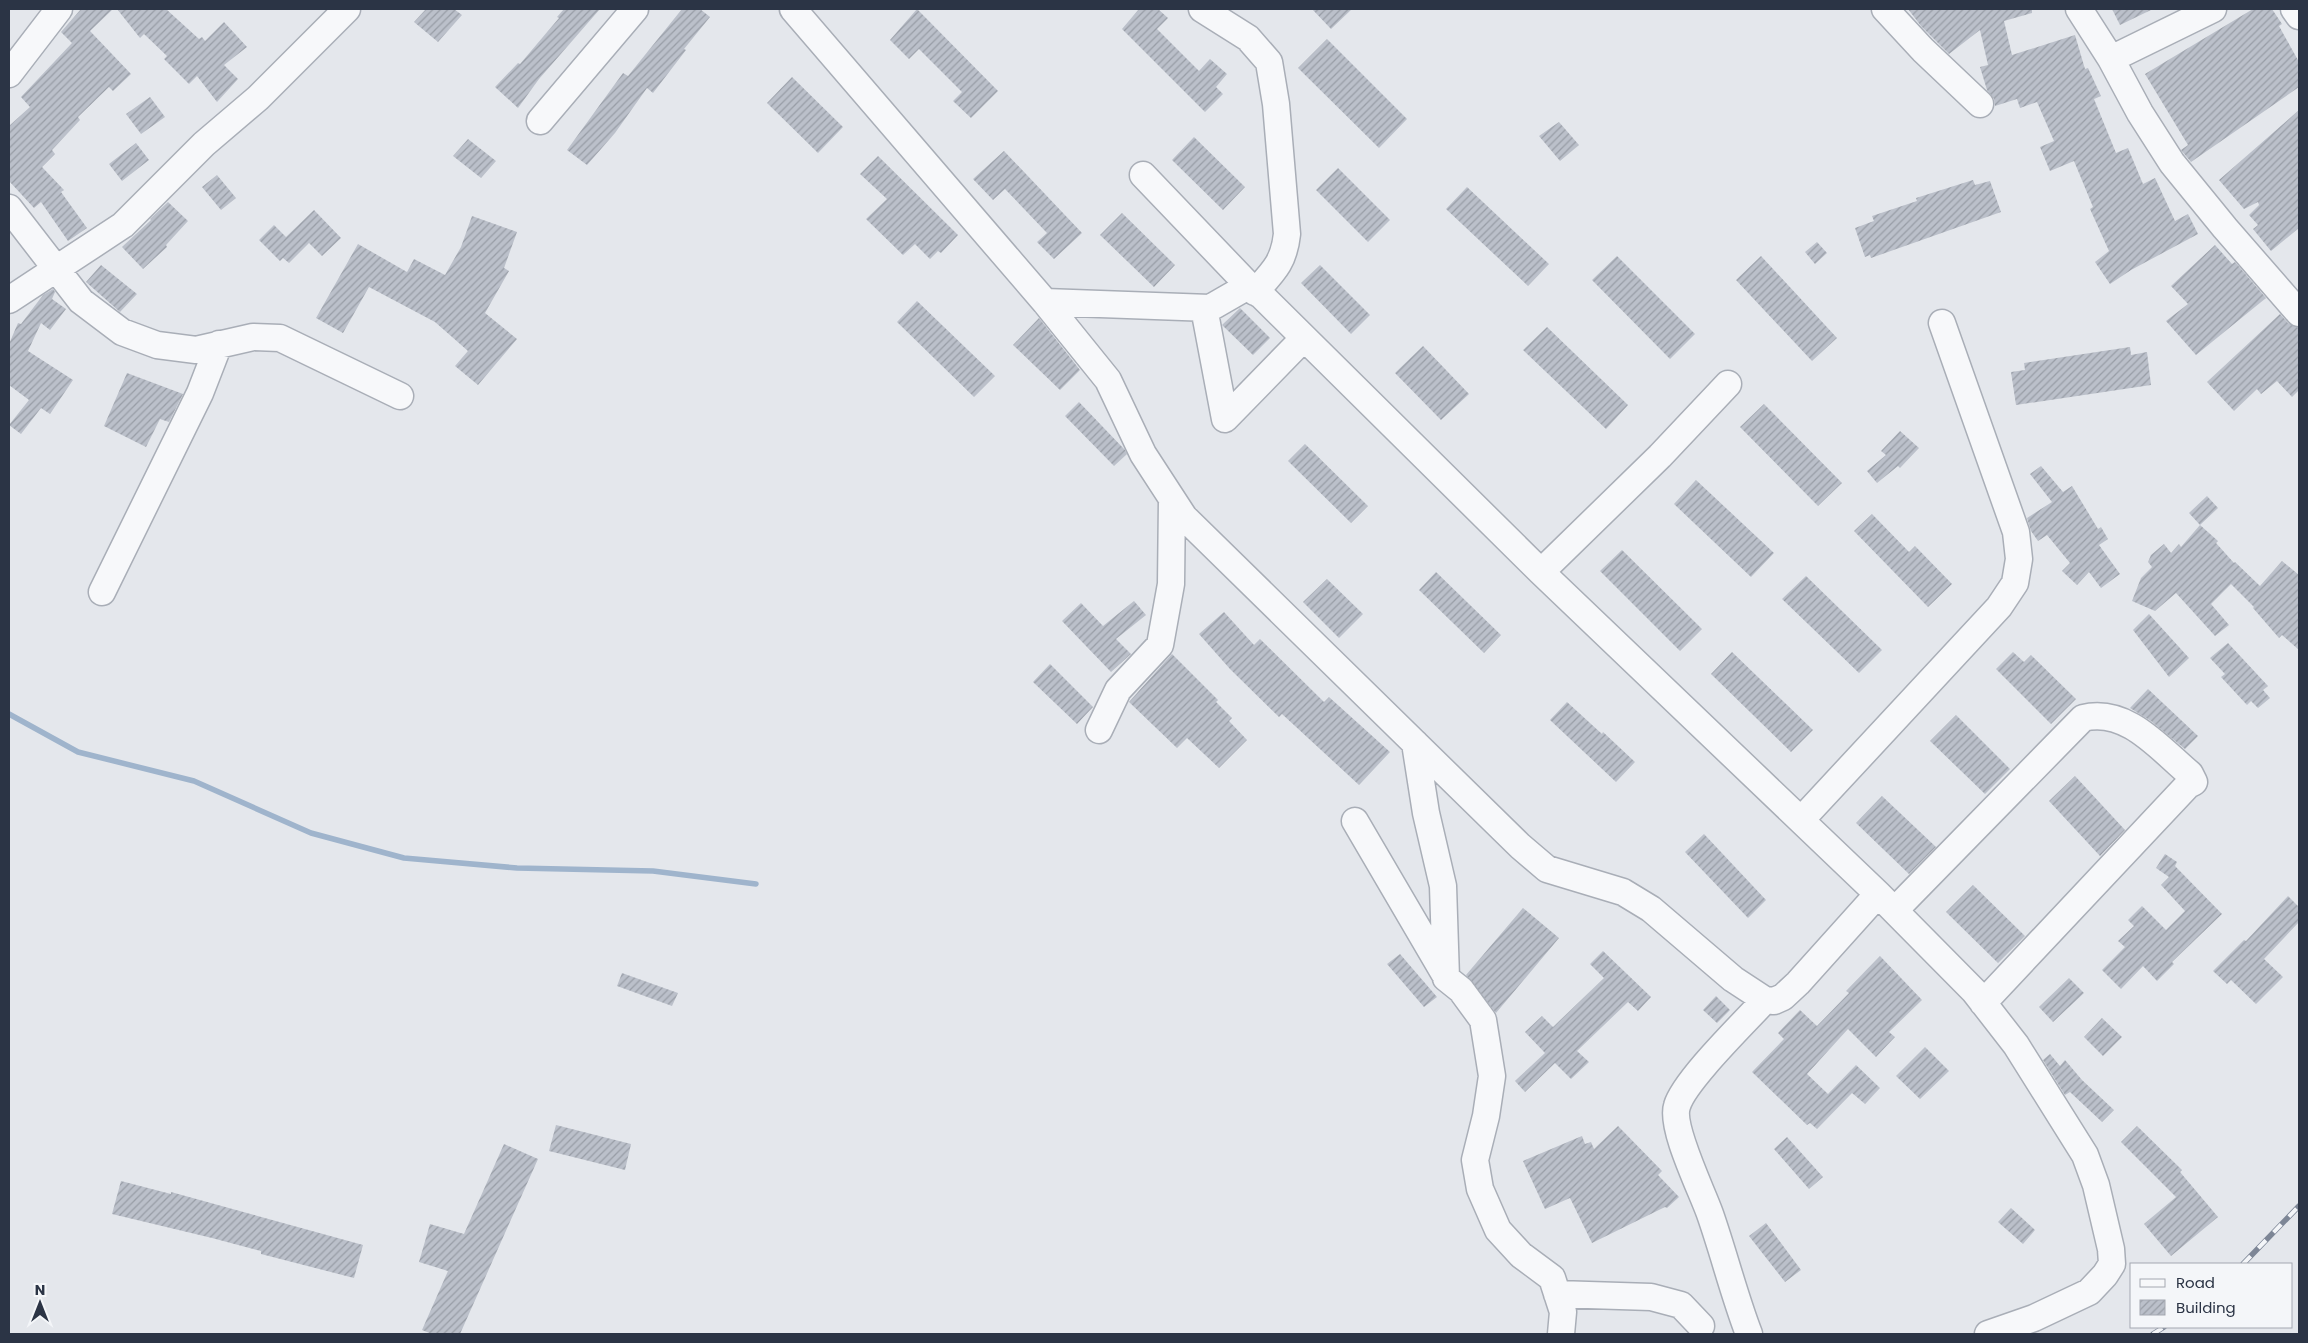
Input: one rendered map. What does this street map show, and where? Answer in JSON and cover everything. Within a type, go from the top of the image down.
[{"type":"street","points":[[9,74],[59,9]]},
{"type":"street","points":[[9,300],[56,271],[123,224],[204,144],[265,92],[347,9]]},
{"type":"street","points":[[540,122],[635,9]]},
{"type":"street","points":[[793,9],[1044,302],[1108,380],[1143,454],[1184,518],[1520,846],[1547,868],[1623,892],[1651,909],[1733,979],[1765,1000],[1774,1001],[1783,997],[2083,718],[2095,715],[2123,720],[2136,728],[2190,774],[2194,782],[2188,785],[1983,1003]]},
{"type":"street","points":[[1202,9],[1248,38],[1269,62],[1272,76],[1287,234],[1285,251],[1279,266],[1255,292]]},
{"type":"street","points":[[1885,9],[1923,50],[1980,104]]},
{"type":"street","points":[[2079,9],[2111,59],[2140,113],[2172,163],[2225,228],[2299,313]]},
{"type":"street","points":[[2111,59],[2213,9]]},
{"type":"street","points":[[2294,9],[2299,16]]},
{"type":"street","points":[[1143,174],[1255,292],[1303,339],[1542,572],[1887,902],[1974,991],[2016,1045],[2085,1155],[2096,1185],[2112,1249],[2112,1264],[2105,1275],[2089,1292],[2034,1318],[1988,1334]]},
{"type":"street","points":[[9,208],[81,301],[122,332],[158,345],[196,350],[253,337],[280,338],[400,396]]},
{"type":"street","points":[[1044,302],[1210,308],[1222,303],[1243,289],[1255,292]]},
{"type":"street","points":[[1204,308],[1225,419],[1303,339]]},
{"type":"street","points":[[1802,819],[1999,607],[2015,583],[2019,559],[2016,532],[1942,323]]},
{"type":"street","points":[[102,592],[200,393],[218,344]]},
{"type":"street","points":[[1542,572],[1660,456],[1728,384]]},
{"type":"street","points":[[1099,730],[1118,690],[1160,645],[1171,584],[1172,499]]},
{"type":"street","points":[[1415,744],[1426,813],[1443,886],[1446,978]]},
{"type":"street","points":[[1355,821],[1446,978],[1461,990],[1483,1020],[1492,1076],[1486,1116],[1475,1160],[1480,1189],[1498,1230],[1521,1254],[1552,1278],[1563,1312],[1561,1334]]},
{"type":"street","points":[[1749,1334],[1711,1215],[1680,1135],[1676,1114],[1681,1097],[1695,1077],[1765,1000]]},
{"type":"street","points":[[1557,1294],[1651,1297],[1681,1305],[1701,1326]]},
{"type":"building","points":[[81,9],[113,9],[90,31],[131,74],[113,91],[109,87],[78,117],[80,120],[52,150],[55,154],[42,167],[64,190],[61,192],[87,228],[68,241],[41,202],[34,208],[9,181],[9,126],[30,107],[21,97],[72,43],[61,32]]},
{"type":"building","points":[[117,9],[166,9],[199,39],[202,37],[205,41],[224,22],[247,47],[224,65],[238,79],[217,102],[197,76],[189,84],[164,59],[167,56],[144,34],[140,38]]},
{"type":"building","points":[[426,9],[454,9],[462,15],[438,42],[414,22]]},
{"type":"building","points":[[564,9],[600,9],[539,79],[518,108],[495,87],[518,63],[520,64],[559,18],[557,17]]},
{"type":"building","points":[[682,9],[700,9],[710,17],[684,49],[686,50],[653,93],[647,88],[615,133],[587,165],[567,150],[623,73],[628,76]]},
{"type":"building","points":[[917,9],[998,91],[971,118],[953,101],[962,92],[919,49],[909,59],[890,40]]},
{"type":"building","points":[[1139,9],[1158,9],[1168,18],[1157,29],[1199,71],[1210,59],[1227,74],[1216,87],[1223,94],[1205,112],[1122,29]]},
{"type":"building","points":[[1312,9],[1352,9],[1331,29]]},
{"type":"building","points":[[1908,9],[2032,9],[2032,13],[2004,21],[2012,55],[2075,35],[2085,69],[2088,68],[2101,96],[2094,99],[2116,153],[2128,148],[2143,184],[2155,178],[2175,221],[2188,214],[2198,234],[2131,270],[2110,284],[2095,262],[2109,251],[2090,209],[2093,207],[2074,161],[2050,171],[2040,147],[2054,141],[2037,102],[2020,108],[2017,99],[1995,106],[1994,99],[1987,90],[1980,67],[1988,65],[1980,30],[1949,54],[1921,26]]},
{"type":"building","points":[[2112,9],[2153,9],[2120,25]]},
{"type":"building","points":[[2253,9],[2272,9],[2282,24],[2279,26],[2299,62],[2299,87],[2191,162],[2181,150],[2188,145],[2145,74]]},
{"type":"building","points":[[1327,39],[1407,119],[1379,148],[1298,68]]},
{"type":"building","points":[[792,77],[843,127],[818,153],[767,103]]},
{"type":"building","points":[[150,97],[165,117],[141,134],[126,114]]},
{"type":"building","points":[[2299,110],[2299,228],[2271,251],[2253,229],[2258,225],[2249,215],[2259,205],[2258,202],[2244,209],[2219,180]]},
{"type":"building","points":[[1559,122],[1579,145],[1560,161],[1539,136]]},
{"type":"building","points":[[1194,137],[1245,187],[1223,210],[1172,160]]},
{"type":"building","points":[[468,139],[496,161],[481,178],[453,156]]},
{"type":"building","points":[[136,143],[149,160],[122,181],[109,164]]},
{"type":"building","points":[[1004,151],[1082,233],[1054,259],[1037,242],[1047,233],[1005,189],[993,200],[973,179]]},
{"type":"building","points":[[878,156],[958,235],[941,253],[938,251],[930,259],[915,244],[903,255],[866,219],[887,199],[860,174]]},
{"type":"building","points":[[1338,168],[1390,220],[1368,242],[1316,190]]},
{"type":"building","points":[[217,175],[236,198],[221,210],[202,187]]},
{"type":"building","points":[[1973,180],[1975,185],[1990,181],[2001,212],[1871,258],[1870,255],[1865,257],[1855,228],[1874,221],[1872,216],[1917,201],[1916,198]]},
{"type":"building","points":[[1467,187],[1549,264],[1528,286],[1446,209]]},
{"type":"building","points":[[168,202],[188,221],[166,245],[167,247],[143,269],[122,247]]},
{"type":"building","points":[[314,210],[341,238],[322,256],[309,243],[289,263],[283,258],[280,261],[259,240],[274,225],[286,237]]},
{"type":"building","points":[[1122,213],[1175,265],[1154,287],[1100,235]]},
{"type":"building","points":[[472,216],[517,232],[504,268],[509,271],[485,313],[517,339],[478,385],[455,366],[468,351],[435,322],[369,287],[343,333],[316,318],[358,244],[407,272],[414,259],[445,275],[461,247]]},
{"type":"building","points":[[1817,242],[1827,253],[1815,264],[1805,252]]},
{"type":"building","points":[[2215,245],[2232,264],[2235,262],[2266,298],[2196,355],[2166,321],[2188,304],[2171,286]]},
{"type":"building","points":[[1617,256],[1695,334],[1670,359],[1592,280]]},
{"type":"building","points":[[1761,256],[1837,338],[1812,361],[1736,280]]},
{"type":"building","points":[[101,265],[137,294],[120,312],[86,282]]},
{"type":"building","points":[[1320,265],[1370,315],[1351,334],[1301,283]]},
{"type":"building","points":[[53,289],[55,292],[52,299],[66,309],[50,330],[41,323],[28,351],[73,380],[50,414],[41,408],[21,434],[9,425],[29,400],[9,385],[9,344],[18,323],[21,324],[43,295]]},
{"type":"building","points":[[917,301],[995,376],[974,397],[897,322]]},
{"type":"building","points":[[1240,308],[1270,338],[1253,355],[1222,325]]},
{"type":"building","points":[[2280,314],[2288,323],[2299,328],[2299,390],[2292,397],[2277,381],[2261,394],[2257,389],[2234,411],[2207,382]]},
{"type":"building","points":[[1039,318],[1080,370],[1060,390],[1013,345]]},
{"type":"building","points":[[1547,327],[1628,405],[1606,429],[1523,350]]},
{"type":"building","points":[[1423,346],[1469,394],[1441,420],[1395,373]]},
{"type":"building","points":[[2130,347],[2131,355],[2147,352],[2151,385],[2016,405],[2011,372],[2025,370],[2024,363]]},
{"type":"building","points":[[127,373],[183,394],[169,422],[160,419],[146,447],[104,426]]},
{"type":"building","points":[[1079,402],[1125,450],[1127,454],[1114,466],[1065,416]]},
{"type":"building","points":[[1764,404],[1842,483],[1818,506],[1740,427]]},
{"type":"building","points":[[1900,431],[1919,448],[1900,468],[1898,466],[1877,483],[1867,471],[1886,455],[1881,451]]},
{"type":"building","points":[[1305,444],[1368,506],[1351,523],[1288,461]]},
{"type":"building","points":[[2041,466],[2063,492],[2072,486],[2098,529],[2101,527],[2108,539],[2099,545],[2120,574],[2101,588],[2089,572],[2077,585],[2062,571],[2070,563],[2047,535],[2038,541],[2031,531],[2027,518],[2052,502],[2030,474]]},
{"type":"building","points":[[1696,480],[1774,553],[1751,577],[1674,504]]},
{"type":"building","points":[[2207,496],[2218,508],[2200,525],[2189,513]]},
{"type":"building","points":[[1872,514],[1909,552],[1915,546],[1952,584],[1928,607],[1854,531]]},
{"type":"building","points":[[2200,525],[2218,541],[2216,543],[2234,563],[2260,586],[2282,561],[2299,575],[2299,650],[2282,635],[2279,638],[2254,607],[2231,584],[2211,604],[2229,625],[2215,636],[2176,593],[2155,611],[2132,601],[2141,578],[2152,567],[2148,562],[2151,555],[2164,544],[2171,553],[2179,544],[2181,547]]},
{"type":"building","points":[[1622,550],[1702,629],[1680,651],[1600,571]]},
{"type":"building","points":[[1436,572],[1501,635],[1484,653],[1419,590]]},
{"type":"building","points":[[1806,576],[1882,650],[1859,673],[1782,599]]},
{"type":"building","points":[[1327,579],[1363,614],[1339,638],[1303,602]]},
{"type":"building","points":[[1134,601],[1146,615],[1116,639],[1131,654],[1111,672],[1062,621],[1081,603],[1103,626]]},
{"type":"building","points":[[1224,612],[1254,645],[1260,639],[1324,702],[1329,697],[1390,752],[1359,785],[1282,714],[1279,717],[1230,669],[1199,634]]},
{"type":"building","points":[[2149,614],[2189,658],[2169,677],[2133,630]]},
{"type":"building","points":[[2228,643],[2268,686],[2263,690],[2270,698],[2258,708],[2251,701],[2247,705],[2221,677],[2225,674],[2210,658]]},
{"type":"building","points":[[1732,652],[1813,730],[1791,752],[1711,674]]},
{"type":"building","points":[[2013,652],[2024,662],[2031,655],[2076,699],[2051,724],[1996,669]]},
{"type":"building","points":[[1172,654],[1218,700],[1216,702],[1232,718],[1229,721],[1247,740],[1219,768],[1187,738],[1177,748],[1129,702]]},
{"type":"building","points":[[1050,664],[1093,707],[1077,724],[1033,682]]},
{"type":"building","points":[[2148,689],[2198,736],[2185,749],[2151,721],[2130,708]]},
{"type":"building","points":[[1567,702],[1635,762],[1616,782],[1550,720]]},
{"type":"building","points":[[1956,715],[2010,769],[1985,794],[1930,741]]},
{"type":"building","points":[[2075,776],[2125,830],[2100,856],[2049,801]]},
{"type":"building","points":[[1882,796],[1936,847],[1909,874],[1856,823]]},
{"type":"building","points":[[1704,834],[1766,900],[1748,918],[1685,852]]},
{"type":"building","points":[[2165,854],[2177,862],[2175,866],[2222,914],[2172,962],[2174,964],[2157,981],[2143,966],[2121,989],[2102,970],[2125,947],[2118,941],[2134,926],[2128,920],[2142,906],[2166,930],[2185,911],[2161,885],[2169,877],[2156,868]]},
{"type":"building","points":[[1973,885],[2025,936],[1998,963],[1946,912]]},
{"type":"building","points":[[2288,896],[2299,907],[2299,922],[2264,959],[2283,977],[2256,1004],[2231,980],[2227,984],[2213,971],[2244,940],[2246,941]]},
{"type":"building","points":[[1523,908],[1559,938],[1496,1013],[1466,975]]},
{"type":"building","points":[[1603,951],[1651,997],[1638,1011],[1628,1002],[1577,1051],[1589,1062],[1571,1079],[1555,1063],[1525,1092],[1515,1081],[1545,1053],[1525,1032],[1542,1016],[1553,1027],[1604,978],[1590,964]]},
{"type":"building","points":[[1400,954],[1437,997],[1424,1007],[1387,964]]},
{"type":"building","points":[[1880,956],[1922,1000],[1889,1032],[1895,1037],[1876,1057],[1848,1029],[1807,1074],[1828,1094],[1856,1065],[1880,1088],[1865,1104],[1852,1093],[1817,1129],[1810,1123],[1807,1125],[1752,1072],[1784,1039],[1778,1033],[1800,1010],[1817,1026],[1849,993],[1846,991]]},
{"type":"building","points":[[622,973],[678,993],[672,1006],[617,986]]},
{"type":"building","points":[[2069,978],[2084,993],[2053,1022],[2039,1007]]},
{"type":"building","points":[[1716,996],[1730,1010],[1717,1023],[1703,1010]]},
{"type":"building","points":[[2102,1018],[2122,1037],[2103,1056],[2084,1037]]},
{"type":"building","points":[[1925,1047],[1949,1071],[1920,1099],[1896,1076]]},
{"type":"building","points":[[2050,1054],[2060,1066],[2065,1060],[2082,1080],[2114,1110],[2102,1122],[2070,1092],[2065,1095],[2043,1060]]},
{"type":"building","points":[[556,1125],[631,1144],[625,1170],[549,1151]]},
{"type":"building","points":[[1618,1126],[1662,1171],[1658,1175],[1679,1197],[1667,1208],[1665,1207],[1592,1243],[1570,1198],[1545,1209],[1523,1161],[1582,1136],[1585,1144],[1591,1142],[1594,1149]]},
{"type":"building","points":[[2137,1126],[2182,1170],[2180,1172],[2218,1217],[2171,1256],[2144,1224],[2176,1197],[2121,1142]]},
{"type":"building","points":[[1787,1137],[1823,1177],[1809,1189],[1774,1149]]},
{"type":"building","points":[[504,1144],[538,1159],[460,1334],[432,1334],[422,1330],[448,1271],[419,1262],[430,1224],[464,1234]]},
{"type":"building","points":[[121,1181],[171,1194],[171,1192],[363,1245],[354,1278],[261,1254],[261,1251],[212,1238],[112,1214]]},
{"type":"building","points":[[2011,1208],[2035,1230],[2023,1244],[1998,1222]]},
{"type":"building","points":[[1766,1223],[1801,1270],[1785,1282],[1749,1236]]},
{"type":"waterway","points":[[9,714],[78,752],[194,781],[311,833],[404,858],[517,868],[653,871],[756,884]]},
{"type":"railway","points":[[2244,1263],[2299,1206]]},
{"type":"railway","points":[[2153,1334],[2162,1328]]}]
